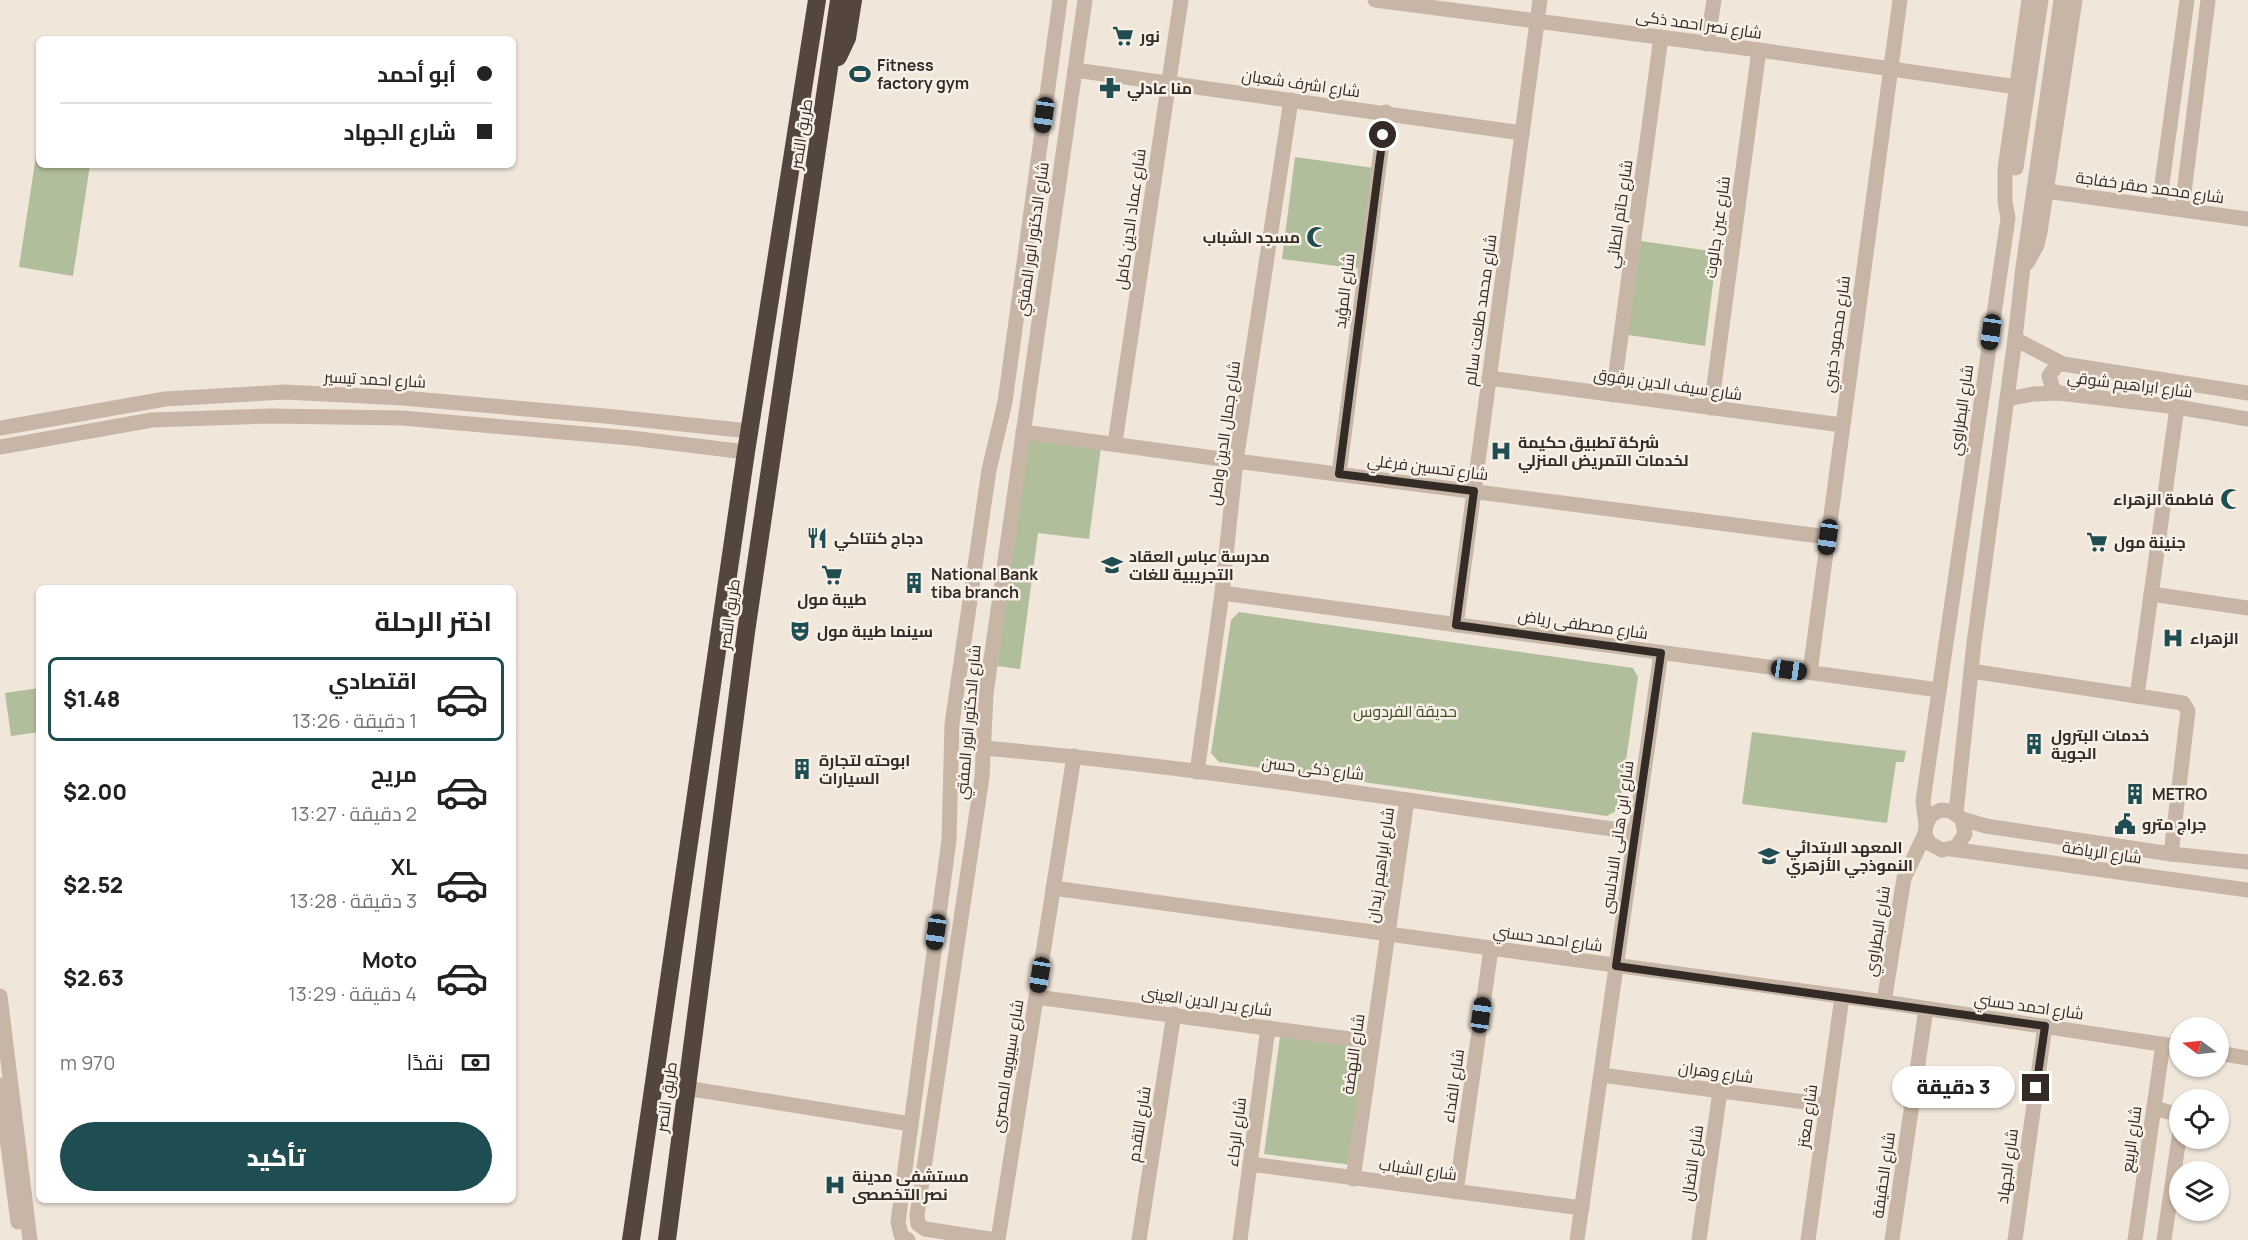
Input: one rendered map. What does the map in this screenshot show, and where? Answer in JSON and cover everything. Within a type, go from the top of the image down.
[{"type":"highway","points":[[830,68],[839,0]]},
{"type":"highway","name":"طريق النصر","points":[[667,1240],[746,632],[830,68],[847,38],[853,0]]},
{"type":"highway","name":"طريق النصر","points":[[631,1240],[749,431],[816,1]]},
{"type":"street","name":"شارع الدكتور انور المفتي","points":[[908,1240],[901,1235],[898,1222],[949,840],[952,724],[989,470],[1005,402],[1060,0]]},
{"type":"street","name":"شارع الدكتور انور المفتي","points":[[997,1240],[925,1229],[916,1220],[982,777],[986,694],[1085,0]]},
{"type":"street","name":"شارع عماد الدين كامل","points":[[1115,443],[1181,0]]},
{"type":"street","name":"شارع نصر احمد ذكى","points":[[1375,0],[1413,3],[2017,87]]},
{"type":"street","name":"شارع محمد طلعت سالم","points":[[1456,625],[1540,0]]},
{"type":"street","points":[[1707,44],[1714,0]]},
{"type":"street","name":"شارع محمود خيري","points":[[1810,672],[1900,0]]},
{"type":"street","name":"شارع البطراوي","points":[[1884,1002],[1904,878],[1926,830],[1923,801],[2008,218],[2005,202],[2005,169],[2029,0]]},
{"type":"street","points":[[2008,218],[2041,0]]},
{"type":"street","points":[[1959,816],[1941,810],[1931,815],[1926,830],[1929,843],[1937,849],[1951,849],[1960,843],[1965,834],[1959,816],[1971,671],[2023,267],[2061,0]]},
{"type":"street","points":[[2023,267],[2037,245],[2075,0]]},
{"type":"street","points":[[2159,206],[2187,0]]},
{"type":"street","points":[[2182,209],[2208,0]]},
{"type":"street","name":"شارع حاتم الطائي","points":[[1613,395],[1661,37]]},
{"type":"street","name":"شارع عين جالوت","points":[[1711,408],[1759,50]]},
{"type":"street","name":"شارع اشرف شعبان","points":[[1075,70],[1386,112],[1522,133]]},
{"type":"street","name":"شارع جمال الدين واصل","points":[[1197,772],[1222,593],[1236,461],[1291,100]]},
{"type":"street","name":"شارع المؤيد","points":[[1339,474],[1386,112]]},
{"type":"street","name":"شارع محمد صقر خفاجة","points":[[2046,191],[2248,219]]},
{"type":"street","name":"شارع ابراهيم شوقي","points":[[2015,339],[2064,364],[2248,393]]},
{"type":"street","points":[[2059,393],[2050,383],[2049,376],[2057,365],[2064,364]]},
{"type":"street","name":"شارع سيف الدين برقوق","points":[[1489,378],[1842,425]]},
{"type":"street","points":[[270,393],[271,416]]},
{"type":"street","name":"شارع احمد تيسير","points":[[0,428],[165,399],[270,393],[403,398],[749,431]]},
{"type":"street","name":"شارع ابراهيم شوقي","points":[[2007,399],[2033,394],[2059,393],[2248,419]]},
{"type":"street","points":[[402,418],[403,398]]},
{"type":"street","points":[[2137,696],[2177,408]]},
{"type":"street","points":[[0,447],[153,420],[271,416],[402,418],[631,438],[746,452]]},
{"type":"street","points":[[631,438],[633,419]]},
{"type":"street","name":"شارع تحسين فرغلي","points":[[1023,432],[1828,537]]},
{"type":"street","name":"شارع مصطفى رياض","points":[[1222,593],[1939,690]]},
{"type":"street","points":[[2151,594],[2248,608]]},
{"type":"street","name":"شارع ابن هانى الاندلسى","points":[[1577,1240],[1661,653]]},
{"type":"street","points":[[1971,671],[2183,703],[2188,711],[2171,854]]},
{"type":"street","name":"شارع ذكى حسن","points":[[984,748],[1074,756],[1635,832]]},
{"type":"street","name":"شارع سيبويه المصرى","points":[[997,1240],[1074,756]]},
{"type":"street","name":"شارع ابراهيم زيدان","points":[[1389,935],[1407,800]]},
{"type":"street","name":"شارع الرياضة","points":[[1959,816],[1986,826],[2171,854],[2248,862]]},
{"type":"street","name":"شارع الرياضة","points":[[1951,849],[2248,890]]},
{"type":"street","name":"شارع احمد حسني","points":[[1053,888],[1884,1002],[2169,1045]]},
{"type":"street","points":[[938,916],[948,925],[961,921]]},
{"type":"street","name":"شارع النهضة","points":[[1353,1179],[1389,935]]},
{"type":"street","points":[[934,946],[946,945],[956,951]]},
{"type":"street","name":"شارع الفداء","points":[[1455,1192],[1491,949]]},
{"type":"street","points":[[0,996],[19,1191],[20,1240]]},
{"type":"street","name":"شارع بدر الدين العينى","points":[[1036,997],[1372,1042]]},
{"type":"street","name":"شارع معتز","points":[[1808,1240],[1842,997]]},
{"type":"street","name":"شارع الحقيقة","points":[[1892,1240],[1926,1009]]},
{"type":"street","name":"شارع التقدم","points":[[1139,1240],[1174,1014]]},
{"type":"street","name":"شارع الجهاد","points":[[2015,1240],[2045,1026]]},
{"type":"street","name":"شارع الرخاء","points":[[1240,1240],[1268,1028]]},
{"type":"street","name":"شارع الربيع","points":[[2135,1240],[2163,1044]]},
{"type":"street","points":[[2229,1055],[2248,1058]]},
{"type":"street","name":"شارع وهران","points":[[1601,1075],[1827,1105]]},
{"type":"street","points":[[0,1085],[30,1240]]},
{"type":"street","points":[[686,1089],[910,1124]]},
{"type":"street","name":"شارع النضال","points":[[1699,1240],[1720,1091]]},
{"type":"street","points":[[2154,1108],[2169,1112]]},
{"type":"street","points":[[2164,1240],[2177,1149]]},
{"type":"street","name":"شارع الشباب","points":[[1250,1164],[1582,1208]]},
{"type":"green space","points":[[36,156],[36,168],[90,168],[73,276],[19,267]]},
{"type":"green space","points":[[1295,157],[1374,168],[1360,269],[1282,259]]},
{"type":"green space","points":[[1641,241],[1717,252],[1705,346],[1628,335]]},
{"type":"green space","points":[[1029,437],[1101,447],[1089,539],[1038,533],[1020,669],[997,666]]},
{"type":"green space","name":"حديقة الفردوس","points":[[1239,612],[1633,668],[1638,677],[1619,809],[1607,816],[1219,762],[1211,753],[1231,620]]},
{"type":"green space","points":[[36,688],[36,732],[11,736],[5,693]]},
{"type":"green space","points":[[1752,732],[1906,751],[1904,762],[1896,762],[1887,823],[1742,804]]},
{"type":"green space","points":[[1280,1037],[1368,1048],[1352,1165],[1264,1154]]},
{"type":"place","name":"نور","points":[[1123,36]]},
{"type":"place","name":"Fitness factory gym","points":[[860,74]]},
{"type":"place","name":"منا عادلي","points":[[1110,88]]},
{"type":"place","name":"مسجد الشباب","points":[[1317,237]]},
{"type":"place","name":"شركة تطبيق حكيمة لخدمات التمريض المنزلي","points":[[1501,451]]},
{"type":"place","name":"فاطمة الزهراء","points":[[2231,499]]},
{"type":"place","name":"دجاج كنتاكي","points":[[817,538]]},
{"type":"place","name":"جنينة مول","points":[[2097,542]]},
{"type":"place","name":"مدرسة عباس العقاد التجريبية للغات","points":[[1112,565]]},
{"type":"place","name":"طيبة مول","points":[[832,575]]},
{"type":"place","name":"National Bank tiba branch","points":[[914,583]]},
{"type":"place","name":"سينما طيبة مول","points":[[800,631]]},
{"type":"place","name":"الزهراء","points":[[2173,638]]},
{"type":"place","name":"خدمات البترول الجوية","points":[[2034,744]]},
{"type":"place","name":"ابوحته لتجارة السيارات","points":[[802,769]]},
{"type":"place","name":"METRO","points":[[2135,794]]},
{"type":"place","name":"جراج مترو","points":[[2125,824]]},
{"type":"place","name":"المعهد الابتدائي النموذجي الأزهري","points":[[1769,856]]},
{"type":"place","name":"مستشفى مدينة نصر التخصصى","points":[[835,1185]]},
{"type":"route","points":[[1383,135],[1339,474],[1474,491],[1456,625],[1661,653],[1616,966],[2045,1026],[2036,1088]]}]
